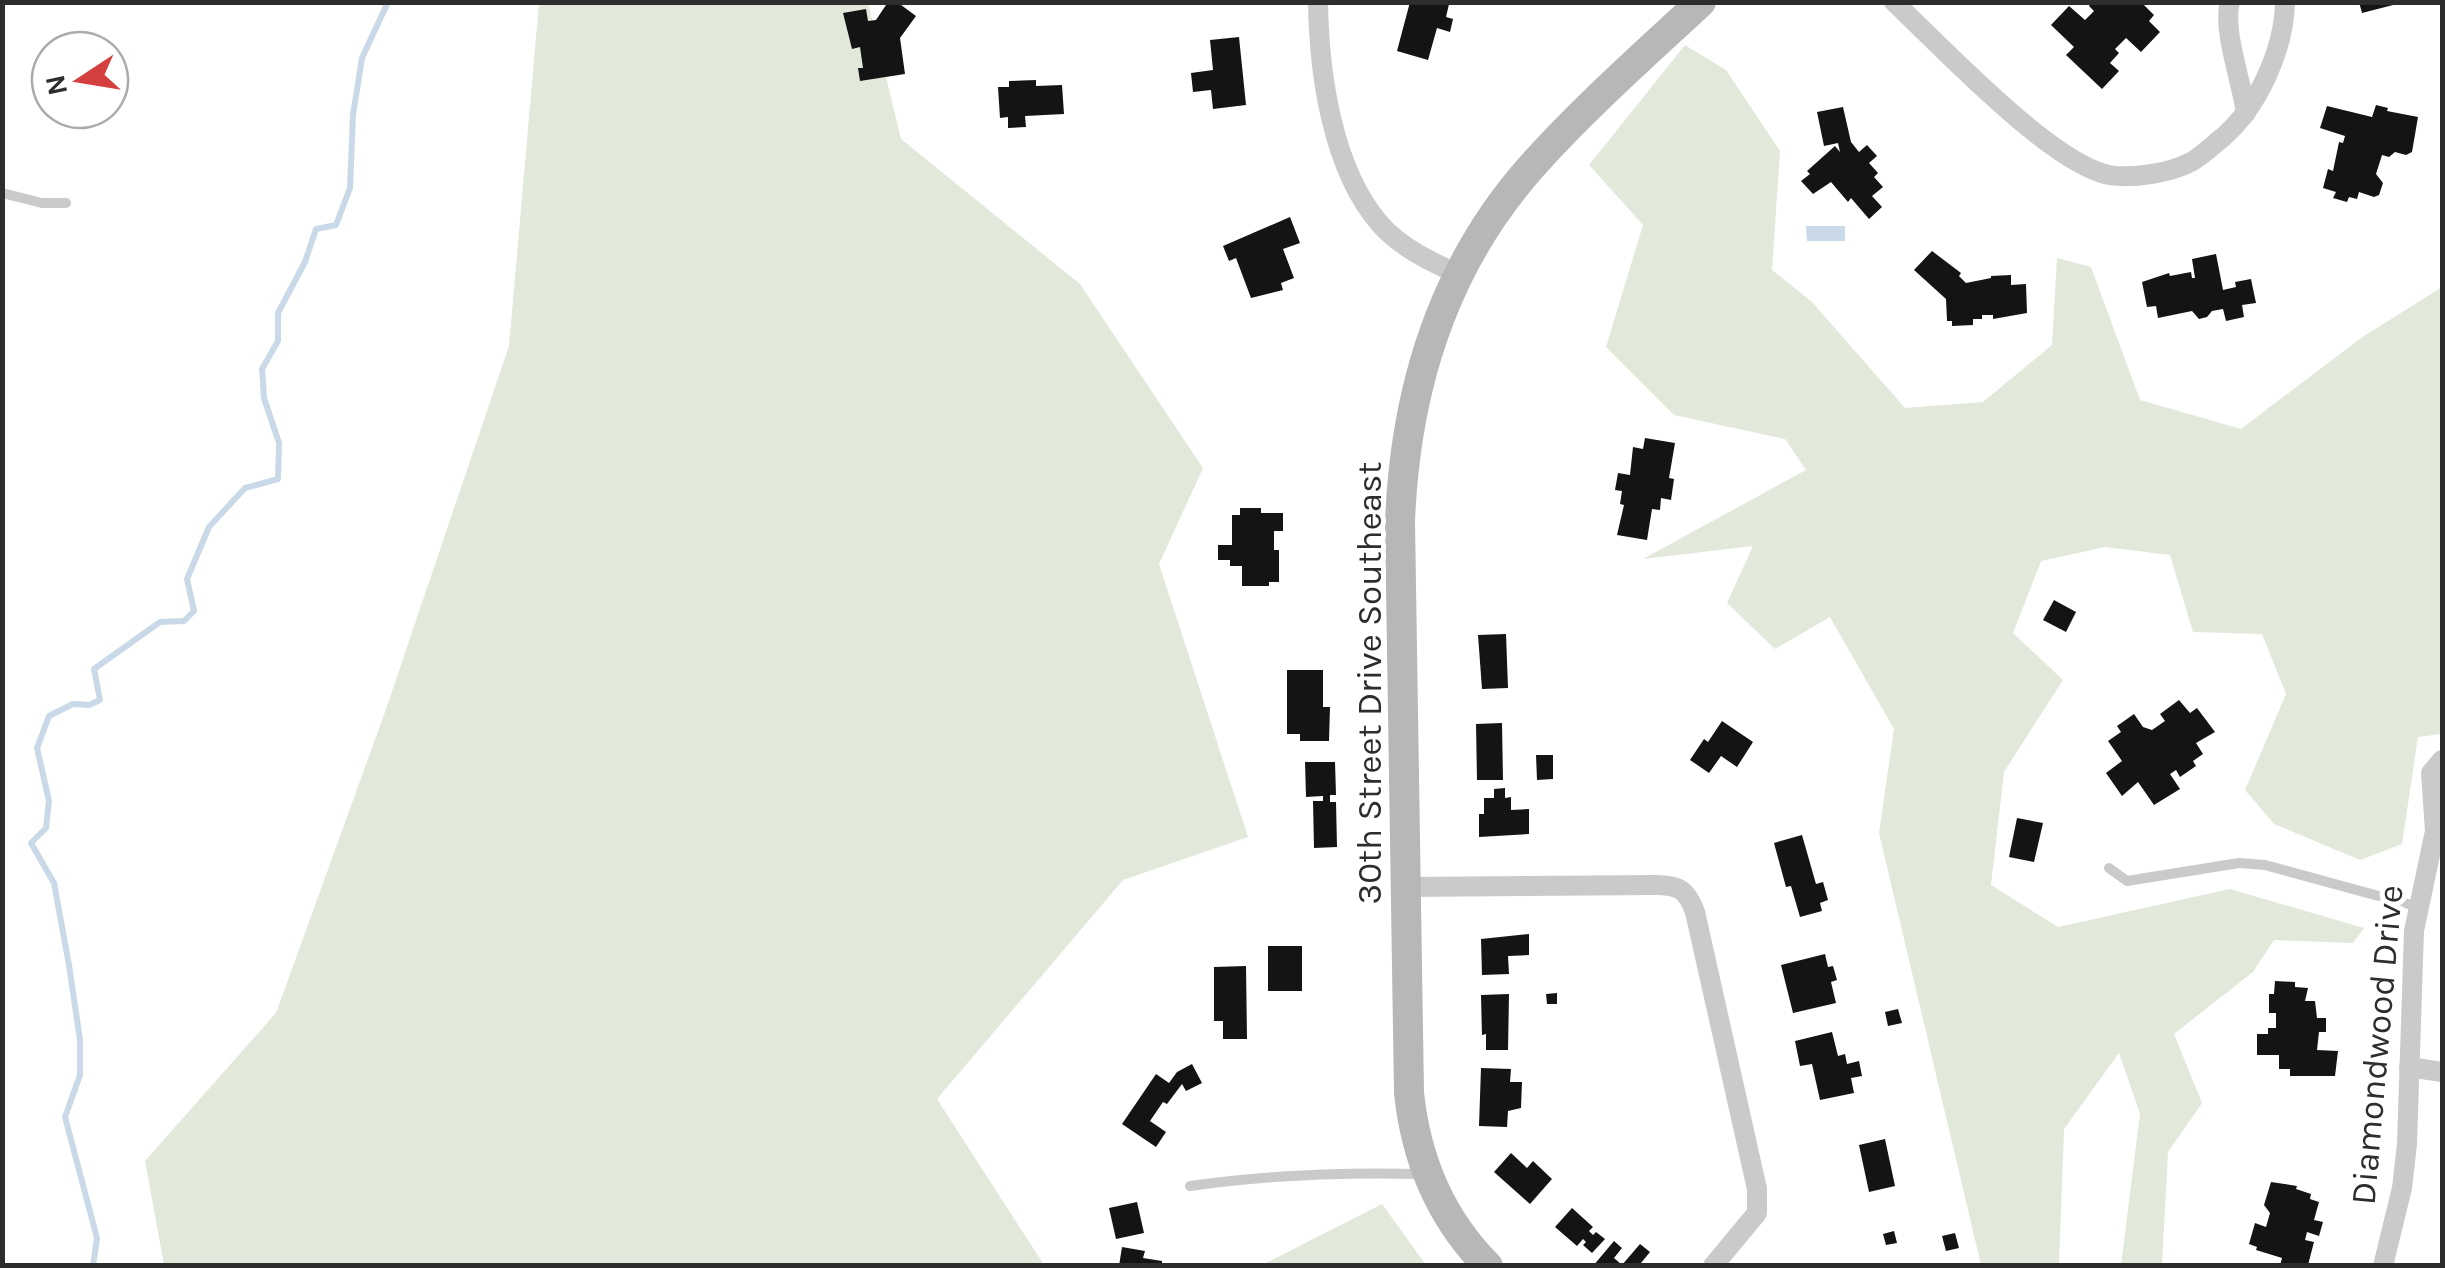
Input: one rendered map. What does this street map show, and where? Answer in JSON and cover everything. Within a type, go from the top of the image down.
[{"type":"main road","name":"30th Street Drive Southeast","points":[[1488,1266],[1461,1236],[1427,1174],[1413,1125],[1406,887],[1402,475],[1406,435],[1420,375],[1445,302],[1479,237],[1530,168],[1701,2]]},
{"type":"street","points":[[1318,2],[1330,113],[1349,174],[1380,225],[1424,259],[1458,274]]},
{"type":"street","points":[[1894,2],[2036,134],[2072,160],[2110,175],[2154,173],[2192,162],[2225,136],[2246,113],[2284,30],[2285,2]]},
{"type":"street","points":[[2230,2],[2230,46],[2241,76],[2246,113]]},
{"type":"street","name":"Diamondwood Drive","points":[[2383,1266],[2402,1188],[2414,932],[2439,827],[2431,772],[2442,760]]},
{"type":"street","points":[[1406,887],[1656,884],[1674,885],[1688,893],[1756,1189],[1757,1213],[1712,1266]]},
{"type":"street","points":[[2409,1068],[2442,1072]]},
{"type":"lane","points":[[2,192],[42,203],[66,203]]},
{"type":"lane","points":[[2108,868],[2127,882],[2239,862],[2419,907]]},
{"type":"lane","points":[[1190,1186],[1297,1176],[1427,1174]]},
{"type":"shaded area","points":[[539,3],[868,3],[901,139],[1080,284],[1203,468],[1159,564],[1248,837],[1123,880],[937,1099],[1044,1265],[164,1265],[145,1161],[276,1013],[385,712],[509,346]]},
{"type":"shaded area","points":[[1685,45],[1726,70],[1780,151],[1772,270],[1811,301],[1905,408],[1983,402],[2052,345],[2057,258],[2091,267],[2140,400],[2241,429],[2361,338],[2442,287],[2442,734],[2418,737],[2402,844],[2360,860],[2274,824],[2245,790],[2286,694],[2262,634],[2193,632],[2170,555],[2105,547],[2041,561],[2013,633],[2063,680],[2004,772],[1991,885],[2058,927],[2230,889],[2364,928],[2353,943],[2274,940],[2253,972],[2174,1034],[2202,1103],[2168,1152],[2162,1265],[2121,1265],[2140,1114],[2119,1053],[2064,1129],[2059,1265],[1981,1265],[1879,833],[1894,729],[1830,617],[1775,649],[1727,603],[1753,546],[1643,559],[1806,470],[1785,439],[1674,415],[1606,347],[1643,225],[1589,165]]},
{"type":"shaded area","points":[[1382,1204],[1426,1265],[1262,1265]]},
{"type":"water","points":[[1806,226],[1845,226],[1845,241],[1807,241]]},
{"type":"building","points":[[888,2],[897,2],[916,16],[900,38],[905,74],[860,81],[860,47],[852,49],[843,13],[866,9],[868,21],[876,20]]},
{"type":"building","points":[[1410,2],[1449,4],[1446,17],[1453,19],[1450,32],[1437,28],[1428,60],[1397,51]]},
{"type":"building","points":[[2092,2],[2141,2],[2154,15],[2149,21],[2160,32],[2141,52],[2126,38],[2115,49],[2119,53],[2110,63],[2119,71],[2102,89],[2066,55],[2074,47],[2051,25],[2069,6],[2085,20],[2094,11],[2089,6]]},
{"type":"building","points":[[2359,2],[2397,2],[2397,4],[2362,13]]},
{"type":"building","points":[[1239,37],[1246,105],[1213,109],[1211,90],[1193,92],[1191,73],[1213,70],[1210,40]]},
{"type":"building","points":[[1036,80],[1036,86],[1062,85],[1064,114],[1025,116],[1026,127],[1008,128],[1008,117],[1000,118],[998,87],[1009,87],[1009,81]]},
{"type":"building","points":[[2376,105],[2418,117],[2412,152],[2382,155],[2376,174],[2383,183],[2379,195],[2359,192],[2357,199],[2349,197],[2347,202],[2333,198],[2336,192],[2323,188],[2328,169],[2333,171],[2339,142],[2343,143],[2345,136],[2320,128],[2327,106],[2372,117]]},
{"type":"building","points":[[1843,107],[1851,142],[1859,152],[1867,145],[1877,156],[1869,163],[1883,187],[1872,196],[1882,207],[1869,219],[1831,182],[1813,194],[1801,181],[1835,146],[1840,152],[1838,143],[1824,146],[1817,112]]},
{"type":"building","points":[[1290,217],[1300,243],[1283,249],[1294,278],[1281,283],[1283,290],[1251,298],[1236,258],[1229,261],[1223,246]]},
{"type":"building","points":[[1932,251],[1961,273],[1959,276],[1966,283],[2011,275],[2011,285],[2026,284],[2027,313],[1993,319],[1993,315],[1982,315],[1982,319],[1973,319],[1973,325],[1952,326],[1952,321],[1947,321],[1946,299],[1914,270]]},
{"type":"building","points":[[2216,254],[2223,290],[2236,287],[2235,282],[2251,279],[2256,303],[2242,305],[2244,317],[2226,321],[2223,309],[2199,319],[2192,311],[2158,318],[2156,306],[2147,307],[2142,282],[2169,273],[2170,276],[2191,272],[2195,278],[2192,259]]},
{"type":"building","points":[[1645,438],[1675,443],[1669,478],[1674,479],[1671,500],[1661,498],[1660,510],[1652,509],[1647,540],[1617,535],[1624,505],[1620,504],[1622,491],[1615,490],[1618,473],[1630,475],[1633,447],[1643,449]]},
{"type":"building","points":[[1240,508],[1283,513],[1283,531],[1274,531],[1274,550],[1279,550],[1279,582],[1242,586],[1242,566],[1218,560],[1218,545],[1232,545],[1232,515],[1240,515]]},
{"type":"building","points":[[2054,600],[2076,612],[2066,632],[2043,620]]},
{"type":"building","points":[[1506,634],[1508,688],[1482,689],[1478,635]]},
{"type":"building","points":[[1287,670],[1323,670],[1323,707],[1330,707],[1329,741],[1300,741],[1300,734],[1287,734]]},
{"type":"building","points":[[2179,700],[2190,713],[2197,708],[2215,732],[2196,743],[2203,754],[2193,761],[2196,766],[2180,777],[2176,770],[2170,774],[2180,789],[2154,805],[2138,782],[2122,796],[2106,773],[2122,761],[2108,741],[2121,732],[2117,726],[2134,714],[2143,727],[2152,730],[2165,721],[2160,714]]},
{"type":"building","points":[[1722,721],[1753,742],[1737,767],[1721,756],[1709,773],[1690,760]]},
{"type":"building","points":[[1502,723],[1503,780],[1477,780],[1476,724]]},
{"type":"building","points":[[1536,755],[1553,755],[1553,779],[1537,780]]},
{"type":"building","points":[[1305,762],[1335,762],[1336,795],[1330,795],[1330,802],[1336,802],[1337,847],[1314,848],[1313,801],[1323,801],[1323,796],[1306,797]]},
{"type":"building","points":[[1505,788],[1505,798],[1511,797],[1511,810],[1529,809],[1529,834],[1479,837],[1484,798],[1494,798],[1494,789]]},
{"type":"building","points":[[2017,818],[2043,823],[2034,862],[2009,857]]},
{"type":"building","points":[[1802,835],[1816,884],[1823,882],[1828,900],[1820,903],[1822,911],[1800,917],[1791,886],[1786,887],[1774,843]]},
{"type":"building","points":[[1529,934],[1529,955],[1508,956],[1509,974],[1482,975],[1481,939]]},
{"type":"building","points":[[1268,946],[1302,946],[1302,991],[1268,991]]},
{"type":"building","points":[[1825,954],[1837,980],[1831,982],[1836,1003],[1793,1013],[1781,965]]},
{"type":"building","points":[[1246,966],[1247,1039],[1223,1039],[1223,1021],[1214,1021],[1214,967]]},
{"type":"building","points":[[2275,981],[2295,982],[2295,987],[2308,988],[2305,1001],[2315,1001],[2317,1018],[2326,1018],[2326,1032],[2319,1032],[2317,1050],[2338,1051],[2335,1076],[2290,1076],[2290,1069],[2279,1069],[2279,1055],[2257,1055],[2257,1034],[2268,1034],[2268,1028],[2276,1028],[2276,1013],[2269,1013],[2269,994],[2274,994]]},
{"type":"building","points":[[1557,993],[1557,1004],[1547,1004],[1546,994]]},
{"type":"building","points":[[1509,994],[1508,1050],[1486,1050],[1481,995]]},
{"type":"building","points":[[1898,1009],[1902,1023],[1888,1026],[1885,1012]]},
{"type":"building","points":[[1832,1032],[1838,1056],[1845,1054],[1847,1064],[1859,1061],[1862,1076],[1851,1078],[1854,1093],[1820,1100],[1812,1064],[1800,1066],[1795,1041]]},
{"type":"building","points":[[1192,1064],[1202,1083],[1186,1091],[1182,1084],[1167,1104],[1163,1102],[1150,1121],[1166,1132],[1156,1147],[1122,1124],[1156,1074],[1169,1083],[1177,1072]]},
{"type":"building","points":[[1481,1068],[1511,1069],[1510,1082],[1522,1082],[1521,1108],[1508,1111],[1507,1127],[1479,1126]]},
{"type":"building","points":[[1885,1139],[1895,1186],[1869,1192],[1859,1145]]},
{"type":"building","points":[[1511,1153],[1527,1168],[1533,1161],[1552,1179],[1530,1204],[1494,1172]]},
{"type":"building","points":[[2271,1182],[2297,1186],[2296,1189],[2311,1194],[2310,1199],[2319,1202],[2314,1220],[2323,1222],[2319,1236],[2307,1232],[2305,1240],[2314,1242],[2308,1265],[2280,1266],[2282,1258],[2249,1244],[2255,1223],[2266,1227],[2270,1213],[2264,1205]]},
{"type":"building","points":[[1137,1202],[1144,1233],[1116,1239],[1109,1208]]},
{"type":"building","points":[[1572,1208],[1593,1227],[1589,1231],[1593,1235],[1596,1232],[1605,1239],[1592,1253],[1583,1245],[1583,1239],[1577,1246],[1555,1227]]},
{"type":"building","points":[[1894,1231],[1897,1243],[1886,1245],[1883,1234]]},
{"type":"building","points":[[1955,1233],[1959,1248],[1946,1251],[1942,1236]]},
{"type":"building","points":[[1614,1241],[1622,1248],[1614,1258],[1622,1265],[1640,1244],[1650,1252],[1641,1263],[1644,1266],[1593,1266]]},
{"type":"building","points":[[1122,1247],[1145,1251],[1143,1258],[1162,1261],[1162,1266],[1119,1266]]},
{"type":"waterway","points":[[93,1266],[97,1238],[65,1117],[80,1075],[80,1040],[54,883],[31,843],[46,828],[49,801],[37,748],[49,716],[73,704],[89,705],[100,700],[94,669],[160,622],[184,621],[194,611],[187,579],[209,527],[245,488],[278,479],[279,443],[264,398],[262,369],[278,341],[278,313],[305,262],[316,229],[336,225],[350,188],[353,115],[362,58],[388,2]]}]
